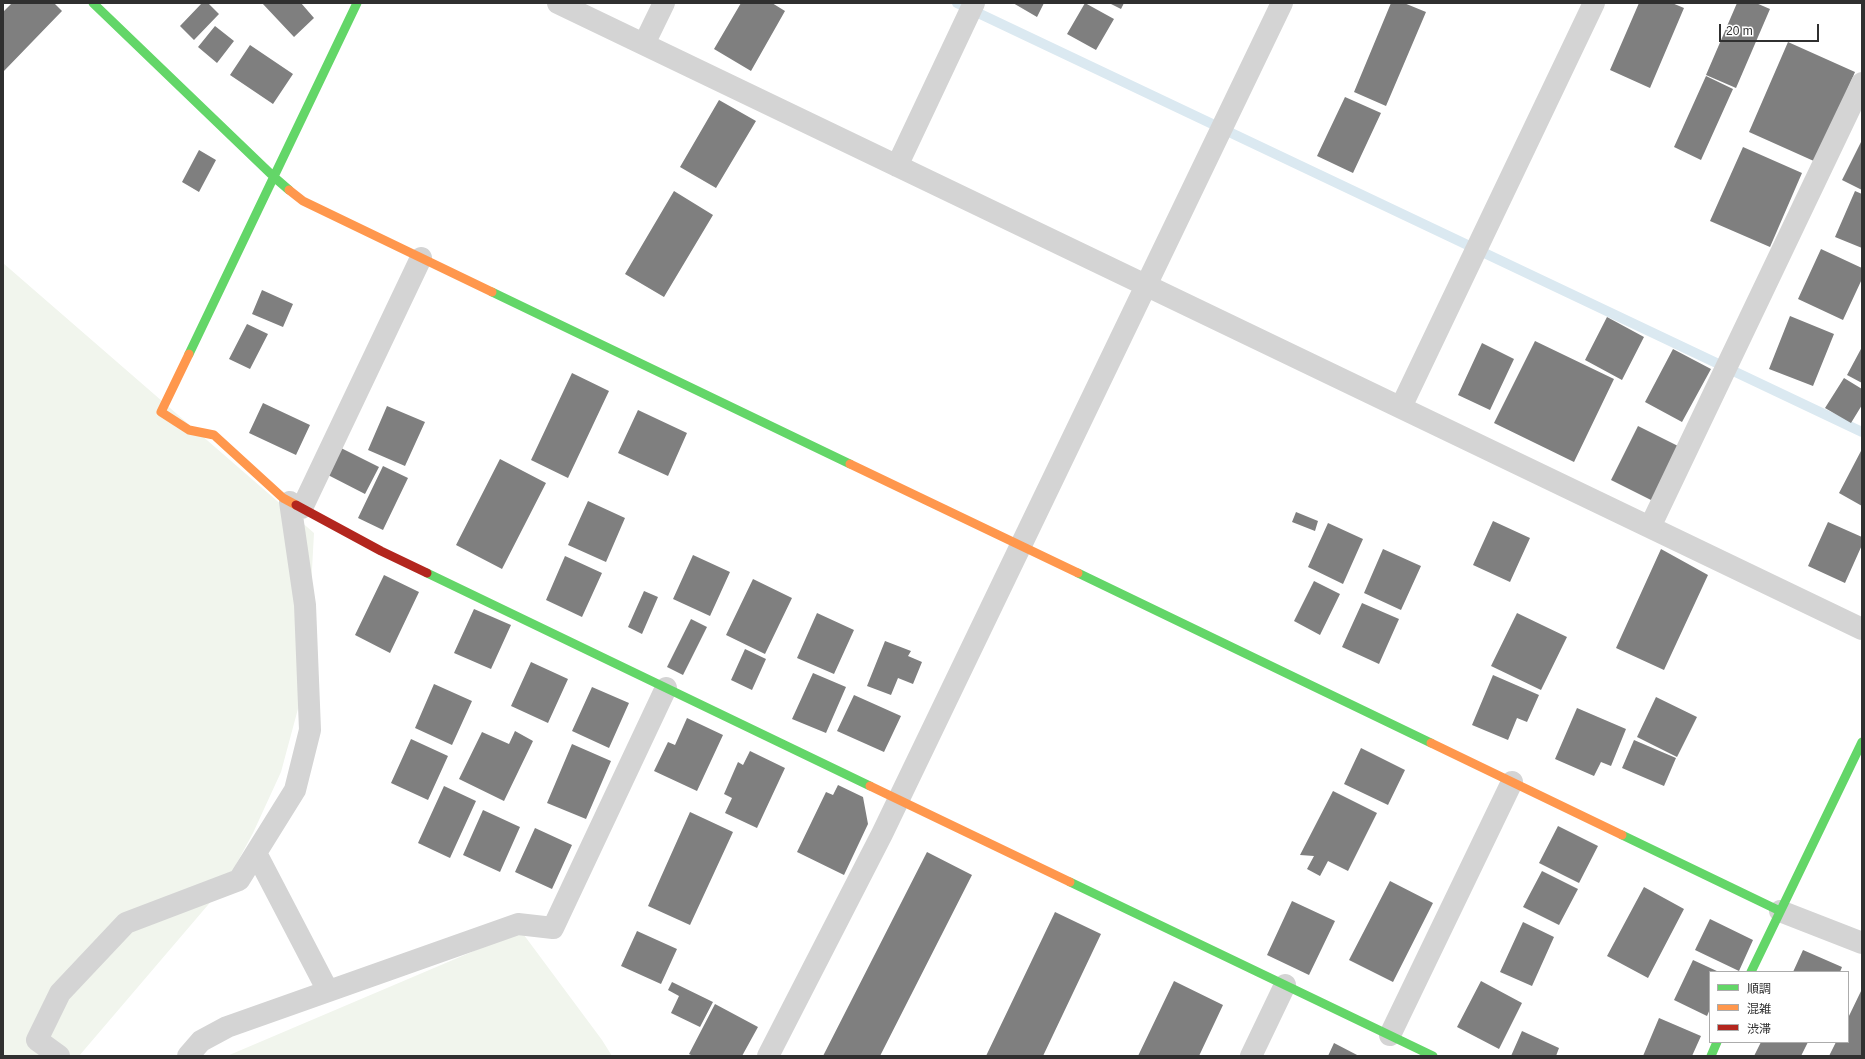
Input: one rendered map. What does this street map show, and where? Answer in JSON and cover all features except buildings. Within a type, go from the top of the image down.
[{"type":"street","points":[[93,3],[274,177],[303,201],[1780,911],[1862,943]]},
{"type":"street","points":[[357,3],[161,412],[189,430],[214,435],[283,498],[381,551],[1433,1056]]},
{"type":"street","points":[[558,3],[1862,629]]},
{"type":"street","points":[[644,44],[664,3]]},
{"type":"street","points":[[897,166],[974,3]]},
{"type":"street","points":[[768,1056],[899,799],[1282,3]]},
{"type":"street","points":[[1401,407],[1594,3]]},
{"type":"street","points":[[1650,527],[1862,83]]},
{"type":"street","points":[[60,1056],[37,1040],[60,993],[126,923],[240,880],[295,790],[310,730],[305,605],[296,505],[421,258]]},
{"type":"street","points":[[188,1056],[201,1041],[227,1027],[518,924],[553,928],[666,688]]},
{"type":"street","points":[[1751,971],[1862,742]]},
{"type":"street","points":[[1390,1035],[1512,782]]},
{"type":"street","points":[[256,853],[328,991]]},
{"type":"street","points":[[1250,1056],[1285,985]]},
{"type":"street","points":[[1711,1056],[1717,1043]]},
{"type":"shaded area","points":[[3,263],[314,533],[306,679],[281,772],[253,833],[225,885],[79,1056],[3,1056]]},
{"type":"shaded area","points":[[521,931],[602,1040],[612,1056],[227,1056]]},
{"type":"waterway","points":[[957,3],[1862,432]]},
{"type":"traffic: fast","points":[[93,3],[289,190]]},
{"type":"traffic: fast","points":[[189,354],[357,3]]},
{"type":"traffic: fast","points":[[492,292],[850,464]]},
{"type":"traffic: fast","points":[[427,573],[870,786]]},
{"type":"traffic: fast","points":[[1078,573],[1431,743]]},
{"type":"traffic: fast","points":[[1751,971],[1862,742]]},
{"type":"traffic: fast","points":[[1622,835],[1780,911]]},
{"type":"traffic: fast","points":[[1070,882],[1433,1056]]},
{"type":"traffic: fast","points":[[1711,1056],[1717,1043]]},
{"type":"traffic: slow","points":[[289,190],[303,201],[492,292]]},
{"type":"traffic: slow","points":[[189,354],[161,412],[189,430],[214,435],[283,498],[296,505]]},
{"type":"traffic: slow","points":[[850,464],[1078,573]]},
{"type":"traffic: slow","points":[[1431,743],[1622,835]]},
{"type":"traffic: slow","points":[[870,786],[1070,882]]},
{"type":"traffic: jam","points":[[296,505],[381,551],[427,573]]}]
